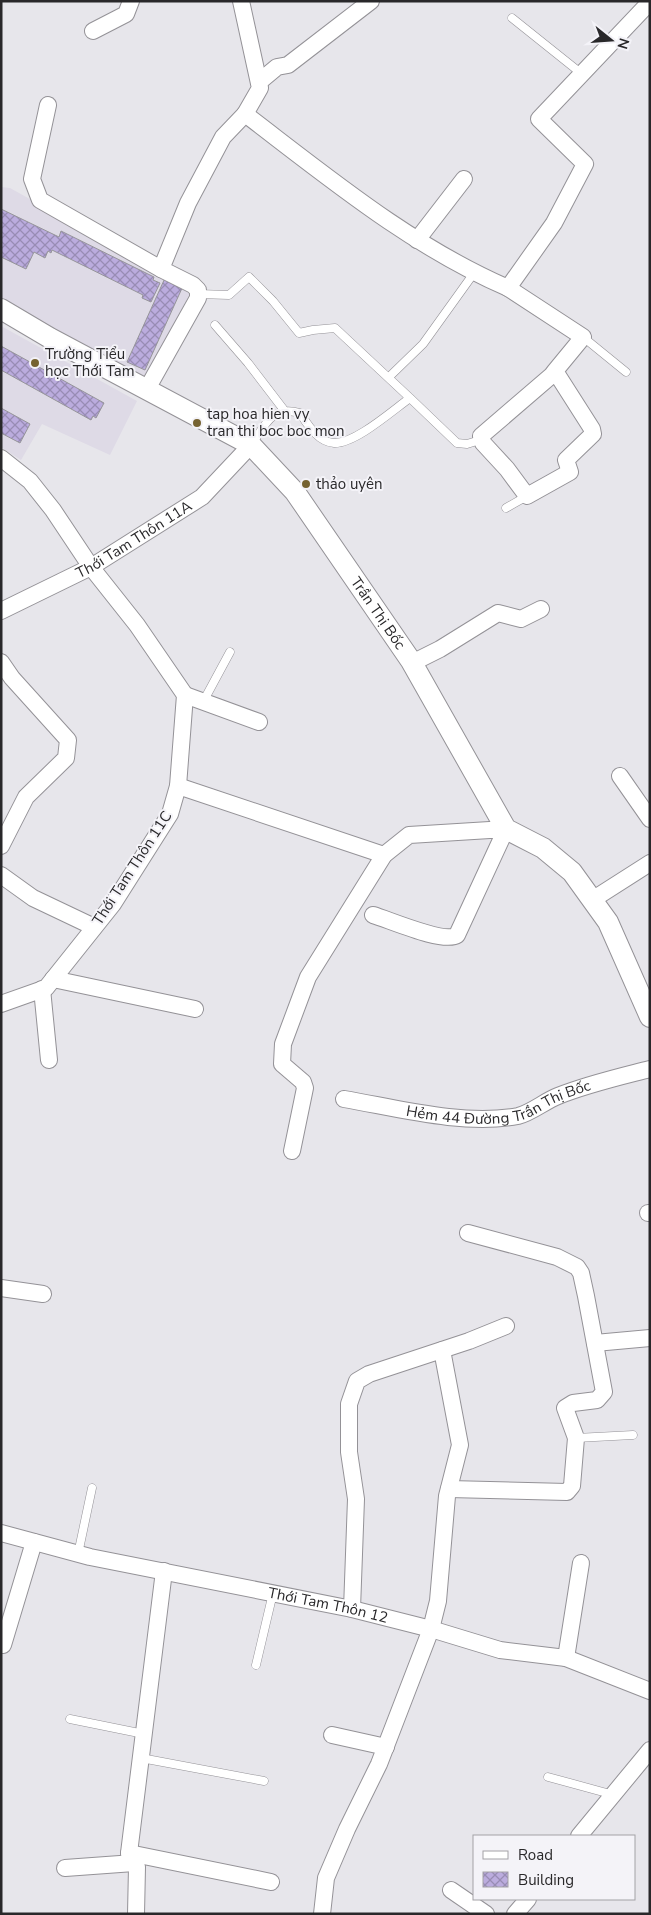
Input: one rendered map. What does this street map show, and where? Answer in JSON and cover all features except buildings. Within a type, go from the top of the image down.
[{"type":"street","points":[[93,31],[126,14],[131,1]]},
{"type":"street","points":[[161,269],[188,203],[223,137],[245,114],[260,88],[241,1]]},
{"type":"street","points":[[259,82],[277,67],[288,64],[371,1]]},
{"type":"street","points":[[508,288],[554,223],[584,164],[539,120],[650,2]]},
{"type":"street","points":[[48,105],[32,179],[40,200],[193,286],[198,294],[198,298],[147,389]]},
{"type":"street","points":[[245,114],[352,195],[417,240],[474,273],[508,288],[584,337],[555,371],[482,433],[480,440],[507,469],[527,496],[570,472],[566,460],[593,434],[592,429],[555,371]]},
{"type":"street","points":[[417,240],[464,179]]},
{"type":"street","name":"Trần Thị Bốc","points":[[1,309],[50,338],[251,445],[295,492],[412,663],[506,829]]},
{"type":"street","name":"Thới Tam Thôn 11A","points":[[1,612],[91,567],[202,497],[251,445]]},
{"type":"street","points":[[1,458],[30,481],[53,510],[91,567],[137,625],[185,695],[259,722]]},
{"type":"street","points":[[412,663],[440,649],[498,613],[521,619],[541,610]]},
{"type":"street","points":[[1,662],[12,678],[68,740],[66,758],[26,797],[1,846]]},
{"type":"street","name":"Thới Tam Thôn 11C","points":[[48,984],[113,904],[170,814],[178,786],[185,695]]},
{"type":"street","points":[[620,776],[650,819]]},
{"type":"street","points":[[178,786],[384,855]]},
{"type":"street","points":[[374,915],[436,936],[454,938],[458,935],[506,829]]},
{"type":"street","points":[[292,1151],[305,1088],[303,1082],[282,1064],[282,1044],[308,977],[384,855],[409,834],[506,829],[543,848],[572,872],[608,922],[650,1017]]},
{"type":"street","points":[[592,900],[650,863]]},
{"type":"street","points":[[1,875],[33,898],[94,928]]},
{"type":"street","points":[[1,1004],[48,984],[195,1009]]},
{"type":"street","points":[[48,984],[49,1060]]},
{"type":"street","name":"Hẻm 44 Đường Trần Thị Bốc","points":[[344,1099],[427,1114],[476,1118],[519,1116],[558,1096],[594,1083],[650,1069]]},
{"type":"street","points":[[449,1489],[567,1492],[572,1486],[576,1438],[565,1408],[573,1403],[596,1400],[604,1392],[581,1273],[577,1267],[557,1256],[468,1232]]},
{"type":"street","points":[[1,1288],[43,1294]]},
{"type":"street","points":[[352,1609],[356,1499],[349,1452],[349,1404],[357,1381],[369,1374],[506,1326]]},
{"type":"street","points":[[595,1344],[650,1338]]},
{"type":"street","points":[[322,1914],[326,1878],[386,1746],[431,1629],[438,1601],[449,1489],[460,1445],[442,1350]]},
{"type":"street","name":"Thới Tam Thôn 12","points":[[1,1533],[78,1554],[352,1609],[431,1629],[500,1650],[566,1658],[650,1691]]},
{"type":"street","points":[[3,1645],[34,1542]]},
{"type":"street","points":[[566,1658],[581,1563]]},
{"type":"street","points":[[136,1914],[137,1867],[131,1858],[141,1758],[164,1572]]},
{"type":"street","points":[[332,1735],[386,1746]]},
{"type":"street","points":[[580,1835],[614,1794],[644,1766],[650,1750]]},
{"type":"street","points":[[65,1868],[131,1858],[271,1882]]},
{"type":"street","points":[[451,1890],[486,1914]]},
{"type":"street","points":[[515,1914],[527,1900]]},
{"type":"lane","points":[[512,18],[582,74]]},
{"type":"lane","points":[[388,377],[423,344],[474,273]]},
{"type":"lane","points":[[198,294],[229,296],[249,277],[274,301],[299,333],[335,328],[457,443],[467,444],[480,440]]},
{"type":"lane","points":[[215,325],[248,362],[284,410]]},
{"type":"lane","points":[[584,337],[626,372]]},
{"type":"lane","points":[[251,445],[271,416],[284,410],[300,413],[310,429],[323,439],[334,443],[360,434],[410,398]]},
{"type":"lane","points":[[506,508],[527,496]]},
{"type":"lane","points":[[203,702],[230,652]]},
{"type":"lane","points":[[576,1438],[633,1435]]},
{"type":"lane","points":[[78,1554],[92,1488]]},
{"type":"lane","points":[[256,1665],[273,1594]]},
{"type":"lane","points":[[70,1719],[144,1734]]},
{"type":"lane","points":[[141,1758],[264,1780]]},
{"type":"lane","points":[[548,1777],[614,1794]]},
{"type":"shaded area","points":[[1,187],[10,188],[186,286],[190,293],[148,373],[142,378],[1,298]]},
{"type":"shaded area","name":"Trường Tiểu học Thới Tam","points":[[1,326],[137,401],[110,455],[42,424],[21,460],[1,447]]},
{"type":"place","name":"Trường Tiểu học Thới Tam","points":[[35,363]]},
{"type":"place","name":"tap hoa hien vy tran thi boc boc mon","points":[[197,423]]},
{"type":"place","name":"thảo uyên","points":[[306,484]]}]
